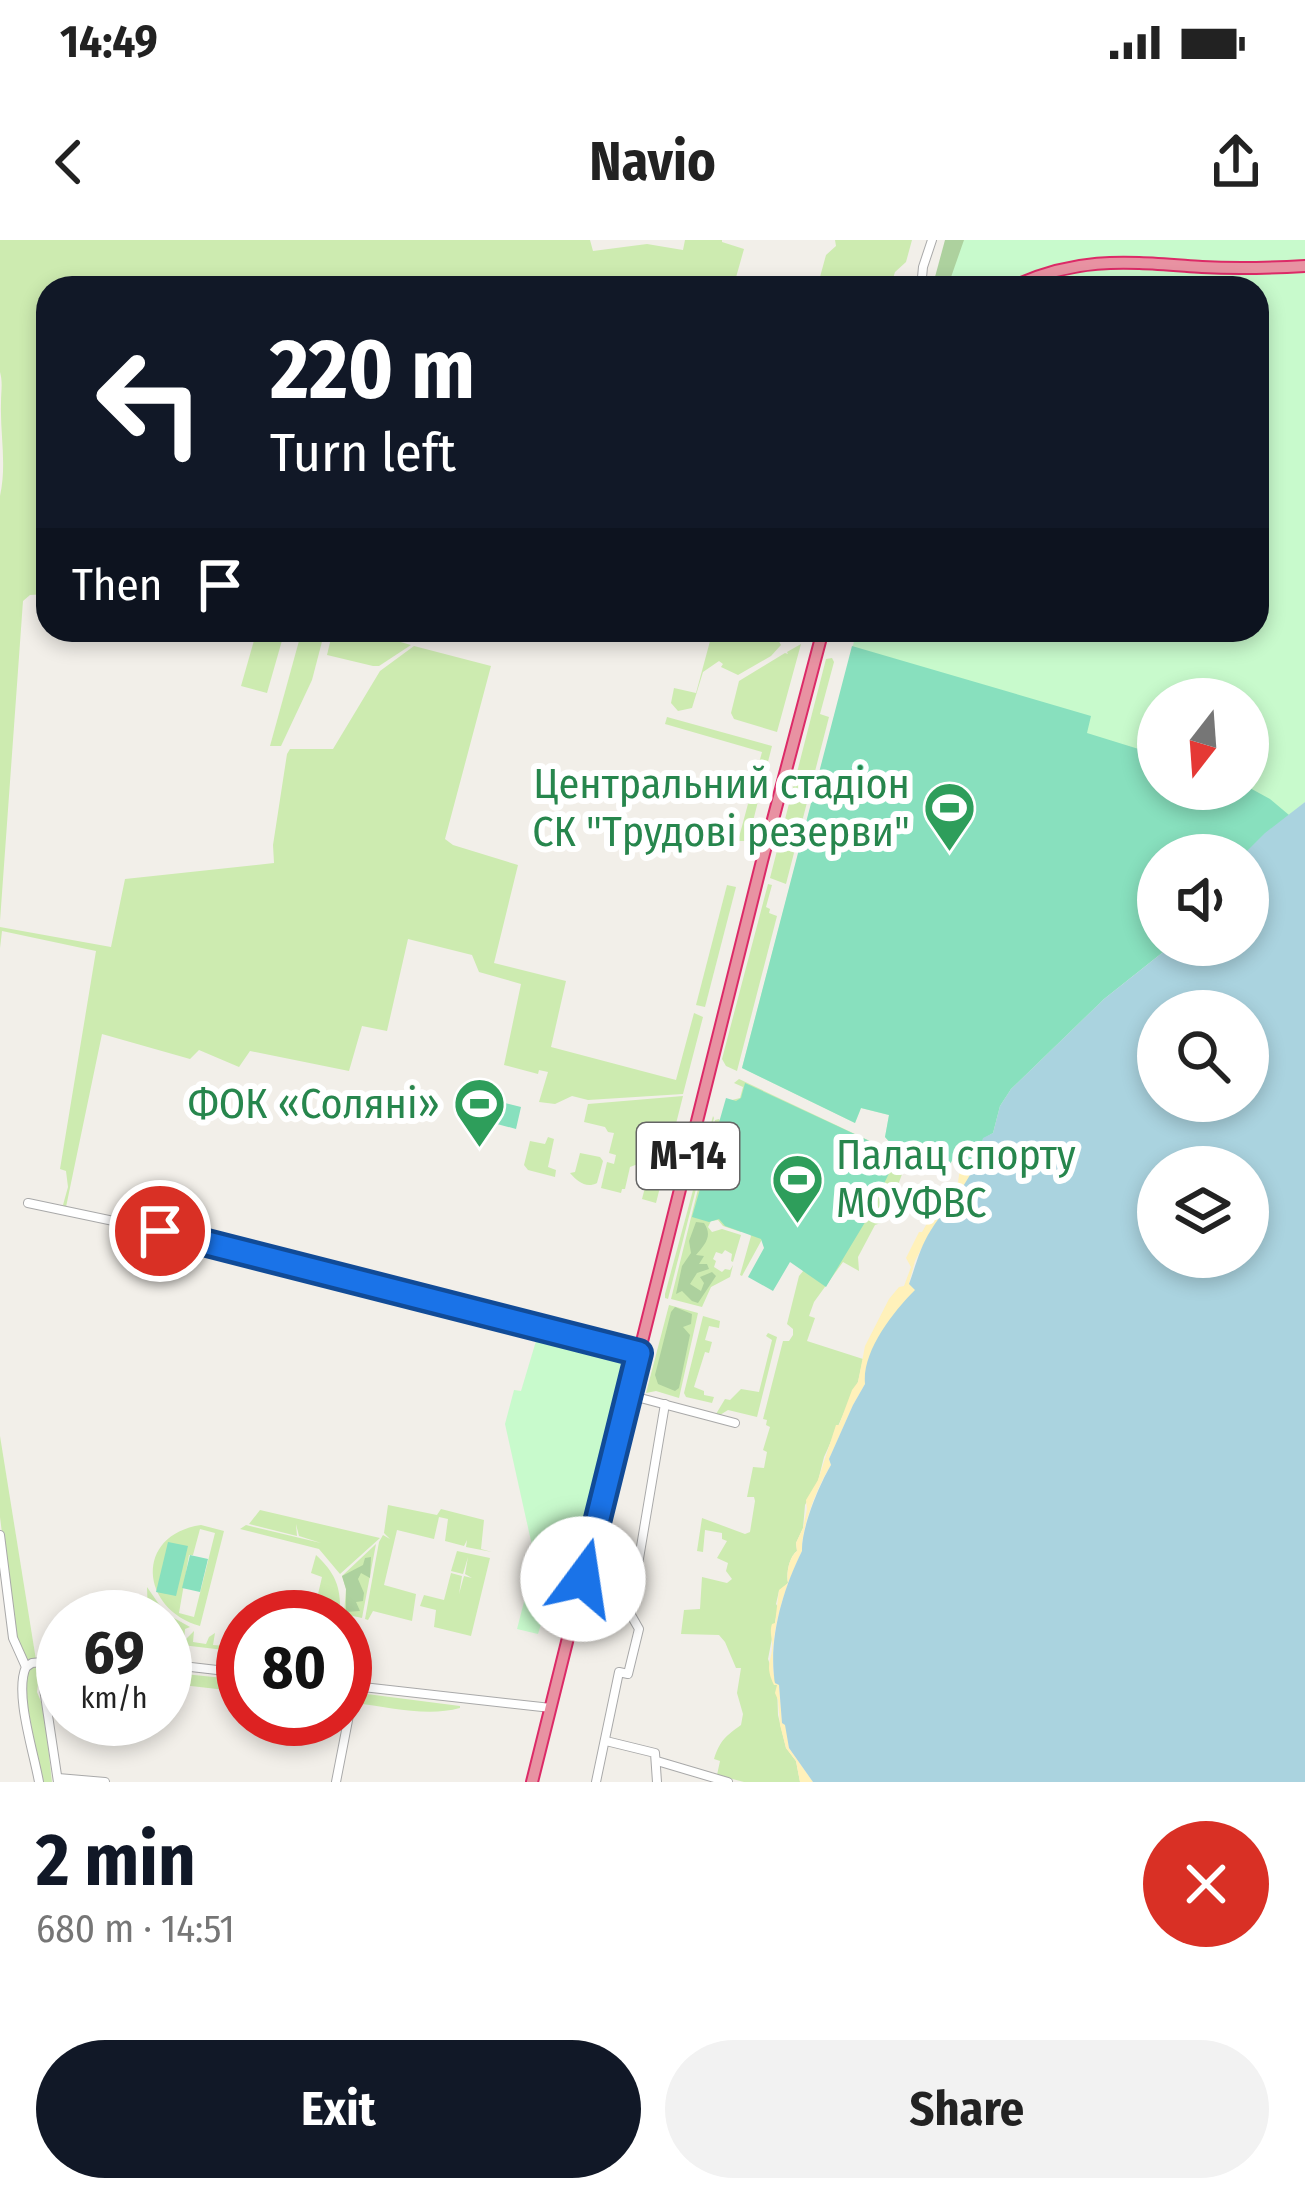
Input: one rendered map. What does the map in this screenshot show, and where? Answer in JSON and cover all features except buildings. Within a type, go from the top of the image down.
[{"type":"highway","points":[[1041,276],[1100,262],[1305,266]]},
{"type":"highway","name":"М-14","points":[[532,1782],[820,642]]},
{"type":"street","points":[[922,276],[932,240]]},
{"type":"street","points":[[28,1203],[160,1231],[639,1353]]},
{"type":"street","points":[[628,1395],[735,1423]]},
{"type":"street","points":[[596,1782],[619,1672],[628,1674],[639,1629],[631,1606],[665,1404]]},
{"type":"street","points":[[0,1535],[13,1638],[26,1667]]},
{"type":"street","points":[[36,1663],[26,1667],[22,1676],[40,1782]]},
{"type":"street","points":[[372,1688],[551,1708]]},
{"type":"street","points":[[606,1741],[652,1751],[657,1782]]},
{"type":"street","points":[[53,1746],[58,1780],[105,1782]]},
{"type":"street","points":[[336,1782],[343,1746]]},
{"type":"street","points":[[657,1761],[728,1782]]},
{"type":"green space","points":[[0,240],[590,240],[593,251],[647,244],[683,250],[685,240],[722,240],[744,249],[736,276],[36,276],[36,595],[23,601],[0,921]]},
{"type":"green space","points":[[835,240],[912,240],[906,262],[894,276],[820,276],[826,255],[836,246]]},
{"type":"green space","points":[[945,240],[1054,240],[985,276],[935,276]]},
{"type":"green space","points":[[964,240],[1305,240],[1305,802],[1268,834],[1137,834],[1137,966],[1146,966],[1104,999],[976,1169],[953,1158],[948,1169],[919,1149],[896,1147],[885,1137],[889,1115],[861,1108],[855,1123],[742,1068],[854,642],[1269,642],[1269,276],[951,276]]},
{"type":"green space","points":[[254,642],[282,642],[267,693],[241,686]]},
{"type":"green space","points":[[299,642],[322,642],[312,680],[281,746],[270,746]]},
{"type":"green space","points":[[330,642],[411,645],[379,666],[327,655]]},
{"type":"green space","points":[[710,642],[779,642],[771,656],[738,675],[721,667],[719,661],[703,672],[692,708],[678,711],[671,703],[674,688],[696,693]]},
{"type":"green space","points":[[801,644],[777,732],[734,719],[731,713],[739,681]]},
{"type":"green space","points":[[414,646],[491,666],[445,839],[518,865],[494,963],[566,981],[551,1047],[676,1080],[694,1013],[703,1017],[683,1094],[588,1100],[572,1096],[555,1104],[539,1102],[548,1072],[504,1065],[521,984],[479,972],[472,955],[408,939],[387,1031],[362,1026],[349,1071],[250,1051],[239,1067],[199,1050],[190,1059],[102,1034],[66,1207],[66,1171],[60,1169],[96,951],[2,931],[0,948],[0,927],[111,947],[125,879],[274,863],[290,749],[333,749],[380,671]]},
{"type":"green space","points":[[852,646],[1091,716],[1087,733],[1137,748],[1137,810],[1269,810],[1269,798],[1289,815],[1267,834],[1137,834],[1137,966],[1146,966],[1104,999],[1011,1089],[1000,1106],[993,1133],[983,1139],[976,1169],[953,1158],[948,1169],[919,1149],[896,1147],[885,1137],[889,1115],[861,1108],[855,1123],[742,1068]]},
{"type":"green space","points":[[832,658],[820,714],[829,717],[786,884],[770,878],[826,659]]},
{"type":"green space","points":[[667,717],[772,746],[748,841],[738,841],[762,752],[665,724]]},
{"type":"green space","points":[[768,884],[772,885],[766,907],[777,916],[737,1071],[722,1059]]},
{"type":"green space","points":[[727,885],[736,887],[705,1007],[696,1005]]},
{"type":"green space","points":[[739,1079],[891,1151],[912,1170],[904,1169],[884,1222],[875,1225],[858,1257],[859,1271],[843,1262],[809,1316],[815,1318],[807,1341],[863,1359],[858,1382],[805,1505],[788,1583],[779,1591],[776,1604],[768,1659],[777,1685],[786,1748],[796,1761],[800,1782],[744,1782],[717,1775],[720,1761],[714,1759],[719,1747],[741,1725],[737,1693],[741,1668],[736,1668],[719,1635],[681,1634],[684,1610],[700,1609],[702,1577],[727,1583],[732,1579],[726,1571],[728,1563],[717,1558],[727,1541],[722,1533],[705,1530],[703,1552],[697,1551],[702,1518],[750,1532],[755,1501],[747,1497],[753,1467],[764,1468],[770,1427],[763,1419],[783,1341],[793,1335],[787,1324],[804,1270],[732,1100],[740,1098],[743,1087],[734,1083]]},
{"type":"green space","points":[[745,1083],[891,1151],[912,1170],[890,1171],[826,1287],[790,1262],[773,1291],[748,1277],[764,1248],[761,1239],[725,1226],[719,1219],[709,1222],[692,1217],[726,1098],[741,1098]]},
{"type":"green space","points":[[461,1092],[521,1107],[516,1129],[456,1113]]},
{"type":"green space","points":[[683,1096],[656,1203],[642,1199],[650,1168],[638,1164],[630,1167],[621,1193],[601,1188],[607,1162],[614,1164],[616,1155],[609,1153],[614,1133],[584,1122],[588,1104]]},
{"type":"green space","points":[[714,1118],[668,1299],[665,1294]]},
{"type":"green space","points":[[719,1119],[766,1232],[742,1276],[751,1236],[744,1223],[741,1232],[711,1221],[712,1232],[722,1229],[741,1235],[733,1262],[732,1254],[716,1252],[714,1267],[722,1272],[733,1265],[730,1277],[711,1287],[702,1307],[671,1299],[715,1120]]},
{"type":"green space","points":[[548,1137],[554,1139],[548,1167],[556,1170],[555,1177],[524,1165],[530,1141],[545,1144]]},
{"type":"green space","points":[[580,1153],[603,1161],[593,1185],[585,1185],[570,1173],[575,1172]]},
{"type":"green space","points":[[696,1222],[704,1223],[708,1232],[696,1255],[704,1256],[699,1264],[709,1269],[697,1273],[690,1284],[701,1291],[700,1277],[712,1272],[716,1276],[698,1303],[682,1291],[676,1294]]},
{"type":"green space","points":[[669,1305],[698,1313],[679,1398],[646,1393]]},
{"type":"green space","points":[[675,1307],[692,1314],[691,1324],[683,1327],[690,1335],[675,1391],[658,1384],[655,1375]]},
{"type":"green space","points":[[703,1316],[720,1321],[719,1328],[709,1326],[705,1340],[712,1342],[694,1387],[714,1397],[712,1403],[684,1393]]},
{"type":"green space","points":[[539,1331],[618,1355],[626,1363],[561,1628],[541,1624],[538,1634],[517,1629],[535,1559],[505,1424],[514,1390],[521,1391]]},
{"type":"green space","points":[[768,1333],[777,1337],[757,1417],[728,1410],[716,1414],[725,1399],[741,1389],[759,1392],[772,1340]]},
{"type":"green space","points":[[0,1436],[36,1660],[23,1659],[15,1637],[0,1517]]},
{"type":"green space","points":[[388,1505],[437,1515],[441,1509],[484,1520],[481,1549],[492,1552],[466,1547],[467,1540],[464,1546],[445,1541],[448,1519],[439,1517],[434,1539],[397,1530],[384,1585],[416,1594],[412,1621],[372,1613],[370,1590],[379,1542],[383,1535],[390,1539],[384,1533]]},
{"type":"green space","points":[[260,1510],[380,1538],[340,1574],[319,1549],[240,1529],[246,1525],[321,1543],[299,1536],[296,1524],[297,1536],[249,1524]]},
{"type":"green space","points":[[201,1525],[224,1531],[200,1626],[192,1622],[192,1616],[215,1533],[200,1529],[193,1555],[189,1555],[183,1590],[156,1589],[155,1557],[164,1543]]},
{"type":"green space","points":[[168,1542],[188,1546],[177,1590],[156,1590]]},
{"type":"green space","points":[[376,1544],[367,1590],[346,1590],[342,1576]]},
{"type":"green space","points":[[457,1551],[490,1558],[471,1636],[434,1627],[436,1610],[420,1606],[424,1595],[444,1600],[451,1573],[462,1576],[459,1594],[464,1576],[472,1578],[465,1574],[468,1557],[463,1574],[451,1571]]},
{"type":"green space","points":[[190,1555],[208,1559],[200,1592],[182,1588]]},
{"type":"green space","points":[[316,1555],[338,1590],[319,1590],[322,1577],[311,1573]]},
{"type":"green space","points":[[371,1557],[370,1578],[361,1573],[363,1590],[346,1590],[342,1576],[363,1565]]},
{"type":"green space","points":[[192,1633],[193,1642],[206,1644],[215,1633],[216,1649],[192,1646]]},
{"type":"green space","points":[[36,1666],[36,1746],[48,1746],[52,1782],[42,1782],[24,1687],[31,1667]]},
{"type":"green space","points":[[192,1675],[216,1677],[216,1689],[192,1686]]},
{"type":"green space","points":[[372,1695],[460,1706],[421,1711],[372,1705]]},
{"type":"sand","points":[[971,1145],[976,1169],[915,1261],[909,1283],[916,1290],[878,1338],[865,1384],[811,1507],[802,1551],[778,1616],[773,1667],[779,1684],[782,1723],[789,1748],[813,1782],[800,1782],[796,1761],[786,1748],[775,1693],[777,1685],[774,1685],[769,1671],[779,1590],[788,1583],[806,1500],[858,1382],[865,1346],[889,1299],[904,1286],[911,1267],[906,1258],[945,1193],[958,1182],[961,1162]]},
{"type":"water","points":[[1305,802],[1305,1782],[813,1782],[789,1748],[782,1723],[773,1667],[775,1633],[812,1507],[865,1384],[873,1346],[915,1290],[909,1284],[924,1243],[969,1177],[983,1138],[993,1133],[1000,1106],[1011,1089],[1104,999],[1146,966],[1269,966],[1269,834],[1264,834]]},
{"type":"place","name":"Центральний стадіон СК \"Трудові резерви\"","points":[[949,854]]},
{"type":"place","name":"ФОК «Соляні»","points":[[479,1150]]},
{"type":"place","name":"Палац спорту МОУФВС","points":[[797,1225]]},
{"type":"route","points":[[160,1231],[639,1353],[583,1579]]}]
